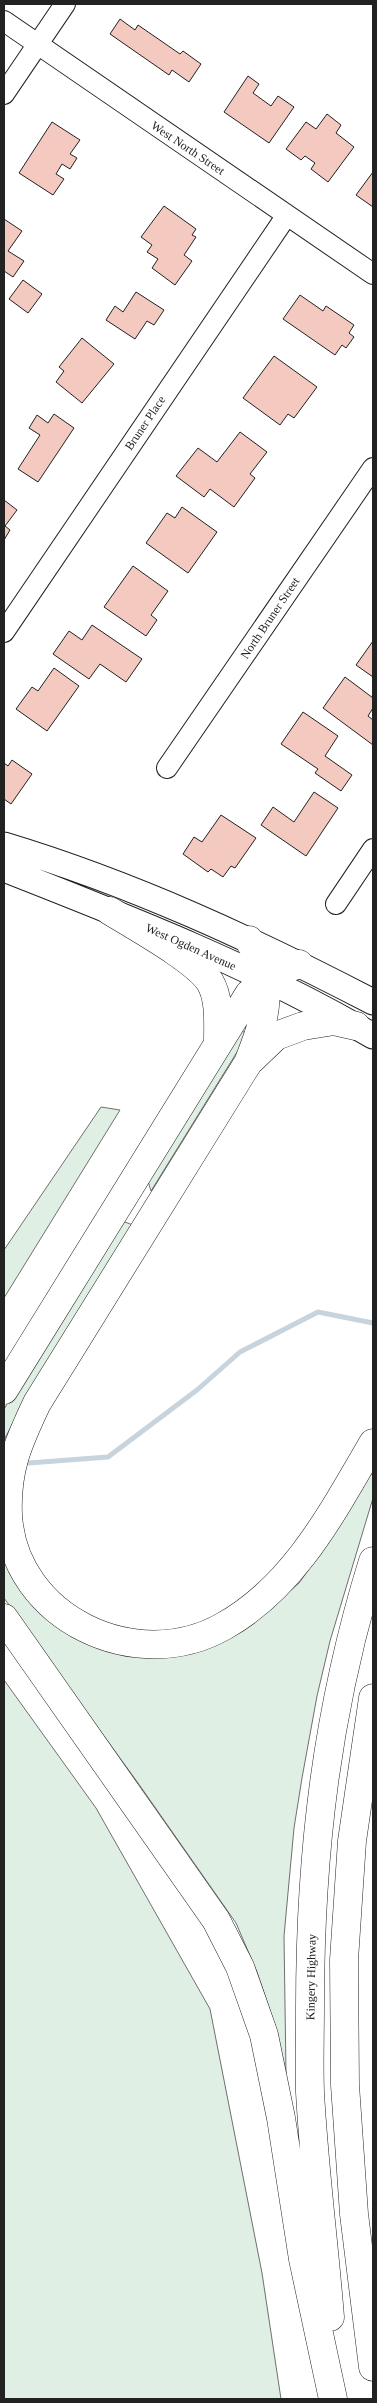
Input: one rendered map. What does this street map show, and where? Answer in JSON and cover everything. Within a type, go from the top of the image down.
[{"type":"highway","points":[[110,911],[186,960],[210,982],[218,1007],[218,1042]]},
{"type":"highway","points":[[249,940],[258,958],[264,980],[266,1012],[248,1063],[37,1404],[20,1440],[9,1476],[8,1517],[16,1550],[29,1578],[48,1602],[73,1622],[100,1636],[144,1644],[165,1644],[189,1639],[222,1627],[245,1613],[290,1570],[337,1504],[373,1443]]},
{"type":"highway","points":[[4,1390],[249,994],[264,980],[299,964]]},
{"type":"highway","points":[[248,1063],[276,1036],[303,1026],[334,1021],[365,1031]]},
{"type":"highway","name":"Kingery Highway","points":[[338,2399],[310,2091],[311,1954],[316,1838],[334,1714],[355,1620],[373,1561]]},
{"type":"highway","points":[[4,1618],[216,1920],[240,1967],[264,2035],[281,2118],[303,2259],[333,2399]]},
{"type":"highway","points":[[373,1698],[352,1841],[344,1960],[345,2086],[354,2214],[373,2367]]},
{"type":"main road","points":[[4,845],[61,862],[148,895],[249,940],[373,1002]]},
{"type":"main road","name":"West Ogden Avenue","points":[[4,869],[110,911],[264,980],[365,1031]]},
{"type":"street","points":[[4,94],[65,4]]},
{"type":"street","name":"West North Street","points":[[4,21],[373,274]]},
{"type":"street","name":"Bruner Place","points":[[4,632],[287,215]]},
{"type":"street","name":"North Bruner Street","points":[[167,768],[373,468]]},
{"type":"street","points":[[336,904],[373,850]]},
{"type":"green space","points":[[240,1031],[248,1033],[151,1191],[147,1178]]},
{"type":"green space","points":[[101,1107],[120,1110],[4,1298],[4,1250]]},
{"type":"green space","points":[[122,1221],[133,1225],[29,1393],[5,1438],[4,1444],[4,1409]]},
{"type":"green space","points":[[370,1474],[373,1474],[373,1498],[330,1641],[317,1696],[294,1828],[284,1936],[286,2073],[276,2028],[257,1972],[236,1923],[138,1783],[4,1598],[4,1546],[39,1610],[65,1632],[105,1650],[264,1614],[299,1583],[330,1540]]},
{"type":"green space","points":[[4,1680],[96,1808],[210,2009],[262,2273],[281,2399],[4,2399]]},
{"type":"building","points":[[120,19],[135,30],[138,25],[180,54],[183,51],[201,64],[189,82],[172,70],[169,75],[110,34]]},
{"type":"building","points":[[248,76],[259,84],[253,93],[271,106],[278,96],[294,107],[269,143],[224,112]]},
{"type":"building","points":[[327,114],[341,125],[336,133],[354,147],[328,182],[311,169],[315,163],[305,156],[301,160],[286,149],[306,122],[316,129]]},
{"type":"building","points":[[52,122],[80,140],[70,154],[77,158],[70,169],[62,164],[56,174],[64,179],[53,195],[19,173]]},
{"type":"building","points":[[373,172],[373,207],[356,195]]},
{"type":"building","points":[[164,206],[196,229],[192,235],[196,237],[184,255],[192,261],[175,285],[152,268],[158,259],[147,252],[152,245],[141,237]]},
{"type":"building","points":[[4,219],[22,231],[8,251],[24,261],[13,277],[4,271]]},
{"type":"building","points":[[23,280],[42,294],[28,313],[9,299]]},
{"type":"building","points":[[136,292],[164,310],[154,325],[147,321],[135,339],[106,320],[115,306],[123,312]]},
{"type":"building","points":[[300,295],[323,311],[326,306],[354,325],[349,333],[354,337],[346,348],[342,345],[335,355],[283,319]]},
{"type":"building","points":[[82,338],[114,364],[82,403],[56,382],[64,371],[59,367]]},
{"type":"building","points":[[274,356],[317,387],[294,418],[288,414],[280,425],[243,398]]},
{"type":"building","points":[[54,414],[74,428],[38,482],[18,469],[40,435],[29,428],[37,415],[48,423]]},
{"type":"building","points":[[240,432],[267,452],[250,474],[255,478],[234,507],[210,489],[204,497],[176,476],[198,448],[217,462]]},
{"type":"building","points":[[4,500],[17,510],[5,526],[10,530],[4,540]]},
{"type":"building","points":[[182,507],[217,532],[188,573],[146,543],[167,513],[175,518]]},
{"type":"building","points":[[133,566],[168,591],[151,615],[157,620],[146,636],[104,607]]},
{"type":"building","points":[[92,625],[142,659],[126,682],[100,664],[89,679],[53,654],[69,631],[82,640]]},
{"type":"building","points":[[373,641],[373,677],[356,665]]},
{"type":"building","points":[[54,668],[79,686],[47,731],[16,709],[32,687],[38,691]]},
{"type":"building","points":[[345,677],[373,698],[373,708],[368,716],[373,720],[373,745],[323,708]]},
{"type":"building","points":[[303,712],[338,736],[325,756],[352,775],[341,791],[315,773],[318,769],[281,744]]},
{"type":"building","points":[[12,760],[32,774],[11,804],[4,799],[4,763],[8,766]]},
{"type":"building","points":[[314,792],[338,808],[306,856],[261,825],[273,807],[294,822]]},
{"type":"building","points":[[221,815],[256,838],[235,868],[231,866],[223,877],[211,869],[208,872],[183,854],[194,837],[202,842]]},
{"type":"waterway","points":[[29,1463],[108,1457],[197,1390],[240,1352],[318,1312],[373,1323]]}]
